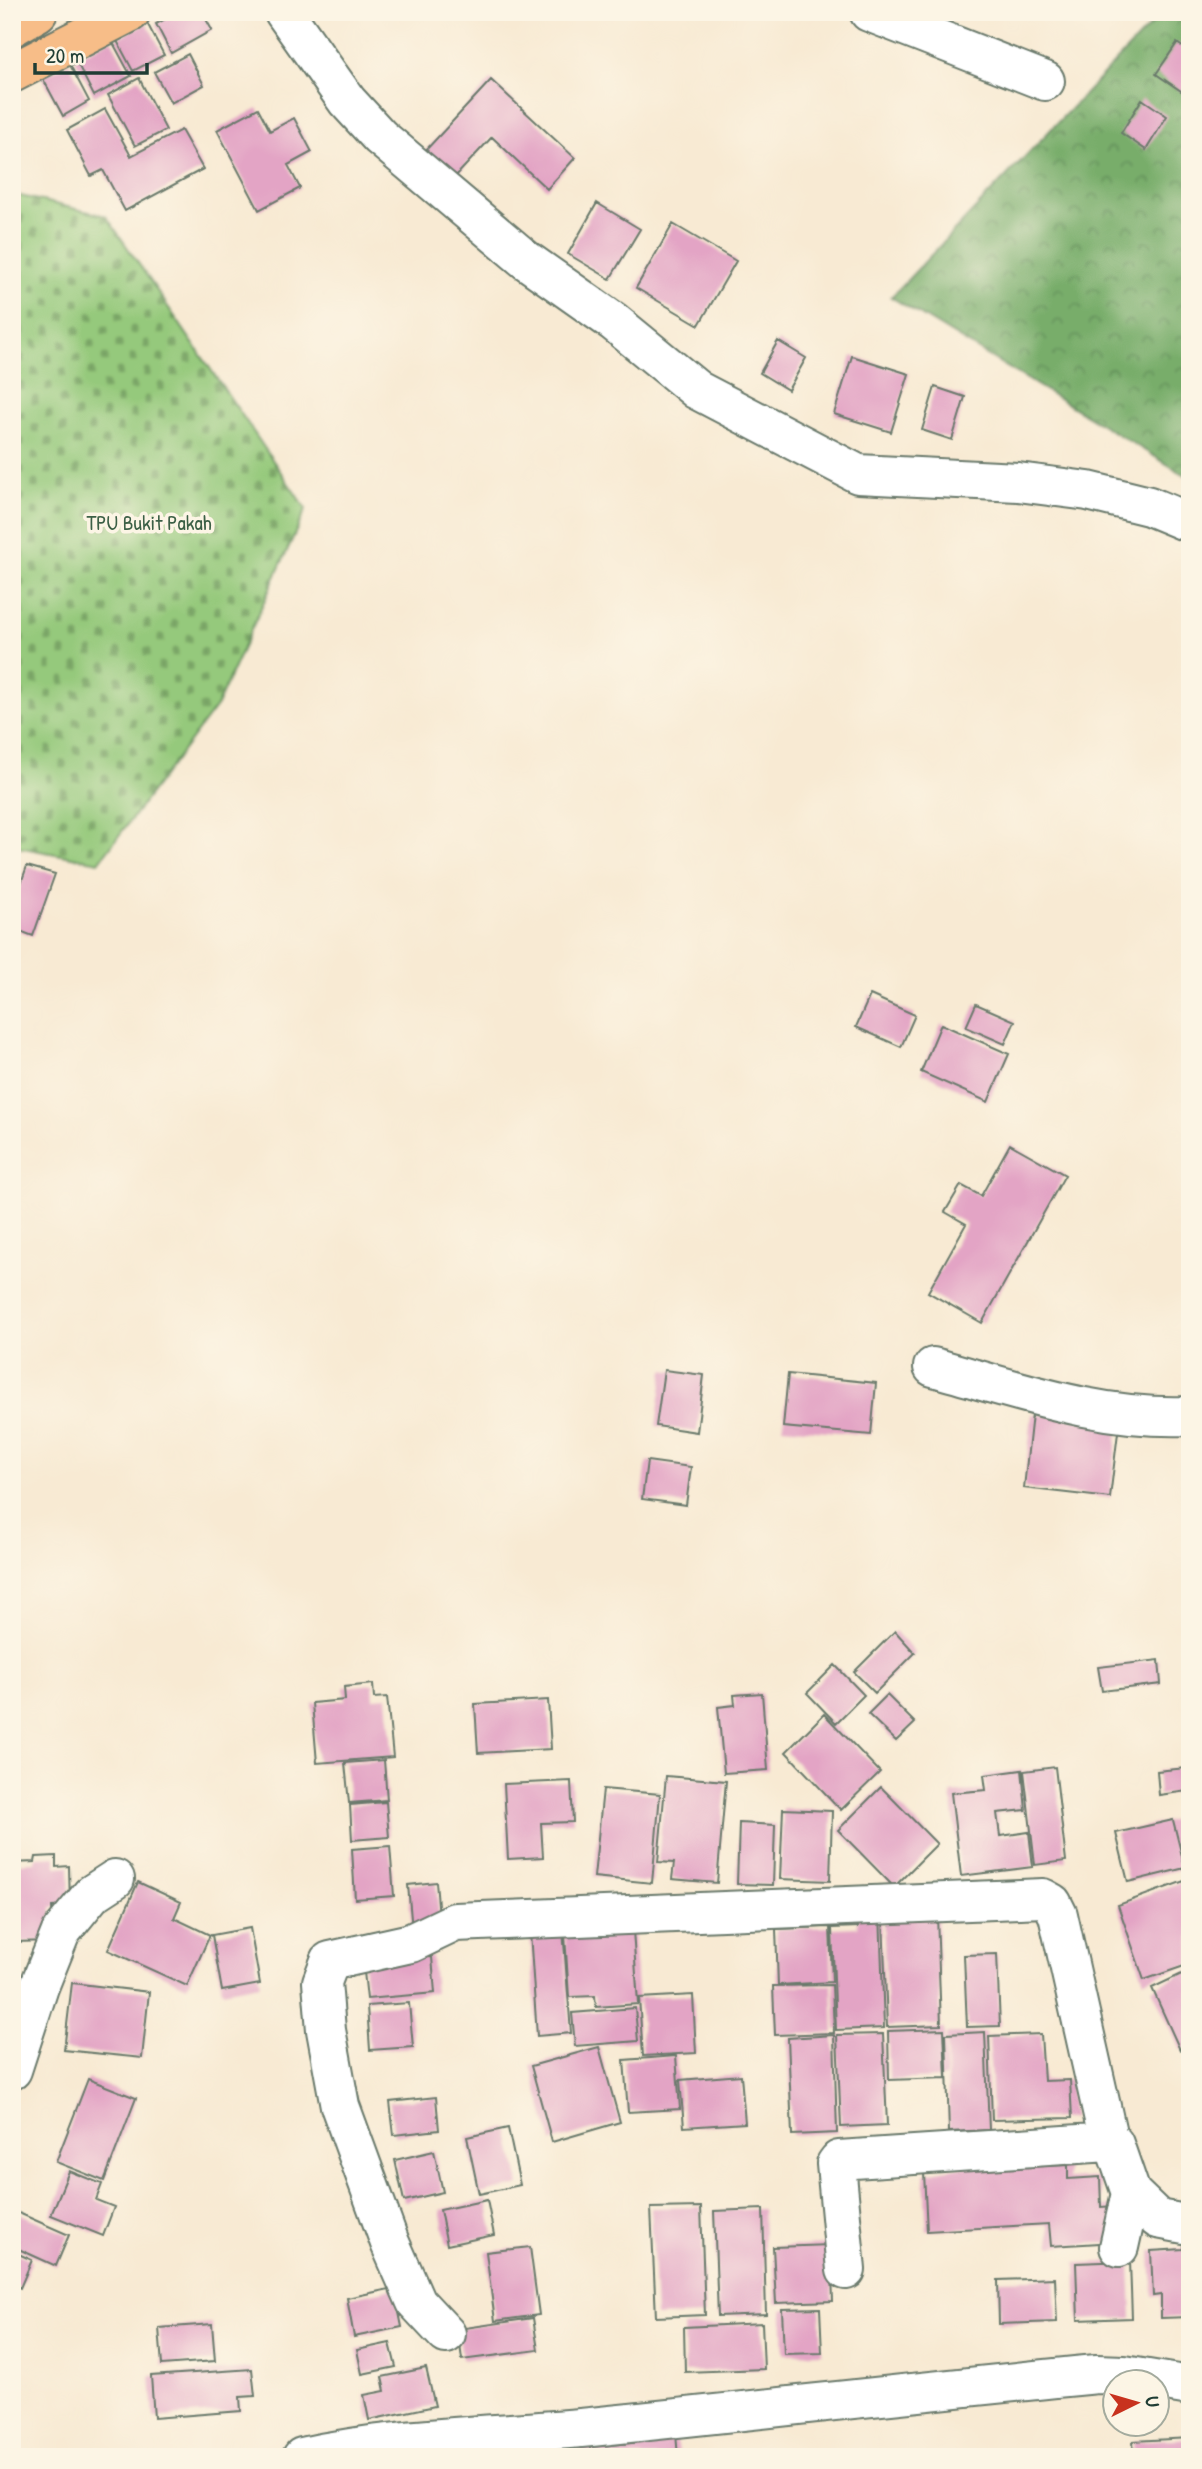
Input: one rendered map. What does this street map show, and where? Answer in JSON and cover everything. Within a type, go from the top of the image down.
[{"type":"highway","points":[[12,27],[38,12]]},
{"type":"highway","points":[[12,73],[131,12]]},
{"type":"street","points":[[284,12],[341,92],[388,144],[526,260],[614,321],[697,390],[858,474],[1018,482],[1088,491],[1149,506],[1190,523]]},
{"type":"street","points":[[869,12],[1045,81]]},
{"type":"street","points":[[933,1367],[1079,1407],[1154,1418],[1190,1416]]},
{"type":"street","points":[[12,2070],[39,1987],[61,1932],[92,1894],[115,1879]]},
{"type":"street","points":[[446,2334],[415,2302],[390,2243],[340,2106],[326,2030],[321,1982],[330,1961],[411,1943],[455,1922],[1043,1898],[1052,1903],[1058,1915],[1109,2142]]},
{"type":"street","points":[[846,2270],[836,2164],[839,2160],[1109,2142],[1114,2144],[1131,2193],[1158,2219],[1190,2225]]},
{"type":"street","points":[[1119,2247],[1131,2193]]},
{"type":"street","points":[[302,2457],[368,2446],[428,2448],[905,2392],[1097,2374],[1124,2375],[1190,2386]]},
{"type":"green space","points":[[1163,12],[1190,12],[1190,478],[891,297]]},
{"type":"green space","name":"TPU Bukit Pakah","points":[[12,194],[106,216],[306,509],[217,705],[99,862],[12,846]]},
{"type":"building","points":[[178,12],[202,12],[212,30],[171,53],[156,24]]},
{"type":"building","points":[[147,23],[164,55],[133,71],[116,39]]},
{"type":"building","points":[[111,39],[131,76],[94,96],[75,59]]},
{"type":"building","points":[[1177,43],[1190,52],[1190,97],[1156,74]]},
{"type":"building","points":[[188,54],[204,85],[171,103],[154,72]]},
{"type":"building","points":[[69,63],[89,101],[63,116],[42,77]]},
{"type":"building","points":[[139,78],[166,130],[135,146],[108,95]]},
{"type":"building","points":[[491,80],[575,158],[547,189],[492,137],[454,178],[425,151]]},
{"type":"building","points":[[1142,99],[1167,116],[1146,150],[1121,133]]},
{"type":"building","points":[[258,108],[270,131],[294,118],[312,152],[288,165],[300,188],[259,210],[217,130]]},
{"type":"building","points":[[105,109],[131,156],[181,130],[203,169],[125,211],[103,170],[91,176],[67,130]]},
{"type":"building","points":[[597,203],[640,229],[610,279],[568,254]]},
{"type":"building","points":[[673,224],[736,261],[699,325],[636,288]]},
{"type":"building","points":[[778,341],[806,358],[788,390],[760,373]]},
{"type":"building","points":[[852,356],[909,374],[891,432],[834,414]]},
{"type":"building","points":[[935,387],[965,397],[952,440],[922,430]]},
{"type":"building","points":[[27,866],[55,874],[33,936],[12,928],[12,909]]},
{"type":"building","points":[[870,995],[915,1015],[901,1047],[856,1027]]},
{"type":"building","points":[[976,1004],[1015,1021],[1005,1044],[966,1027]]},
{"type":"building","points":[[941,1024],[1009,1054],[988,1102],[921,1072]]},
{"type":"building","points":[[1010,1144],[1065,1175],[982,1323],[928,1292],[966,1224],[945,1212],[961,1185],[981,1196]]},
{"type":"building","points":[[664,1370],[704,1375],[697,1432],[656,1426]]},
{"type":"building","points":[[788,1374],[876,1383],[871,1435],[783,1427]]},
{"type":"building","points":[[1032,1414],[1119,1424],[1110,1498],[1024,1488]]},
{"type":"building","points":[[647,1461],[691,1467],[686,1505],[642,1499]]},
{"type":"building","points":[[895,1631],[915,1653],[875,1693],[854,1672]]},
{"type":"building","points":[[1159,1660],[1161,1684],[1102,1691],[1098,1667]]},
{"type":"building","points":[[835,1665],[864,1695],[836,1723],[807,1693]]},
{"type":"building","points":[[373,1684],[374,1698],[387,1697],[393,1757],[317,1763],[312,1703],[345,1700],[344,1687]]},
{"type":"building","points":[[762,1693],[768,1770],[724,1773],[718,1707],[735,1705],[734,1695]]},
{"type":"building","points":[[887,1695],[915,1723],[896,1741],[868,1714]]},
{"type":"building","points":[[548,1700],[551,1749],[478,1753],[475,1704]]},
{"type":"building","points":[[824,1714],[880,1772],[841,1810],[786,1752]]},
{"type":"building","points":[[384,1760],[387,1800],[349,1803],[345,1763]]},
{"type":"building","points":[[1055,1767],[1066,1861],[1035,1865],[1024,1771]]},
{"type":"building","points":[[1186,1768],[1188,1791],[1159,1795],[1157,1771]]},
{"type":"building","points":[[1022,1770],[1026,1810],[997,1813],[1000,1836],[1029,1832],[1033,1867],[961,1876],[951,1793],[986,1790],[984,1775]]},
{"type":"building","points":[[666,1776],[726,1781],[717,1883],[672,1879],[674,1863],[658,1862]]},
{"type":"building","points":[[571,1781],[573,1822],[541,1823],[543,1857],[508,1859],[504,1784]]},
{"type":"building","points":[[881,1787],[937,1844],[894,1887],[838,1830]]},
{"type":"building","points":[[603,1789],[660,1794],[652,1883],[594,1877]]},
{"type":"building","points":[[386,1802],[389,1837],[352,1840],[350,1805]]},
{"type":"building","points":[[783,1809],[832,1811],[830,1881],[780,1879]]},
{"type":"building","points":[[1173,1820],[1185,1868],[1128,1882],[1116,1833]]},
{"type":"building","points":[[739,1823],[775,1825],[773,1885],[737,1884]]},
{"type":"building","points":[[390,1846],[394,1896],[355,1899],[352,1849]]},
{"type":"building","points":[[56,1856],[56,1867],[69,1866],[70,1906],[52,1907],[53,1941],[12,1942],[12,1863],[35,1862],[36,1857]]},
{"type":"building","points":[[1184,1881],[1190,1899],[1190,1964],[1144,1980],[1118,1905]]},
{"type":"building","points":[[138,1882],[181,1902],[174,1918],[210,1935],[187,1986],[108,1950]]},
{"type":"building","points":[[436,1882],[440,1928],[412,1930],[408,1885]]},
{"type":"building","points":[[880,1912],[884,2028],[836,2030],[832,1928],[858,1927],[857,1913]]},
{"type":"building","points":[[937,1915],[941,2025],[887,2027],[883,1917]]},
{"type":"building","points":[[830,1927],[832,1982],[778,1985],[776,1929]]},
{"type":"building","points":[[250,1928],[260,1984],[222,1991],[212,1935]]},
{"type":"building","points":[[563,1930],[571,2033],[537,2036],[530,1932]]},
{"type":"building","points":[[633,1930],[638,2004],[596,2007],[595,1996],[569,1997],[565,1935]]},
{"type":"building","points":[[997,1954],[1000,2026],[967,2027],[964,1955]]},
{"type":"building","points":[[432,1957],[435,1993],[367,1999],[363,1963]]},
{"type":"building","points":[[1190,1970],[1190,2046],[1180,2050],[1152,1988]]},
{"type":"building","points":[[72,1983],[149,1992],[142,2058],[64,2050]]},
{"type":"building","points":[[832,1985],[834,2033],[775,2035],[773,1986]]},
{"type":"building","points":[[693,1995],[696,2053],[643,2056],[639,1998]]},
{"type":"building","points":[[409,2003],[413,2047],[370,2050],[367,2006]]},
{"type":"building","points":[[635,2008],[638,2041],[575,2046],[572,2013]]},
{"type":"building","points":[[944,2029],[946,2078],[889,2080],[888,2031]]},
{"type":"building","points":[[985,2032],[989,2130],[949,2132],[946,2034]]},
{"type":"building","points":[[883,2034],[887,2125],[841,2127],[837,2035]]},
{"type":"building","points":[[1041,2034],[1044,2081],[1070,2080],[1072,2118],[992,2120],[989,2036]]},
{"type":"building","points":[[834,2035],[837,2133],[792,2135],[788,2038]]},
{"type":"building","points":[[599,2047],[620,2122],[552,2142],[531,2066]]},
{"type":"building","points":[[676,2056],[680,2109],[628,2112],[624,2060]]},
{"type":"building","points":[[741,2075],[745,2123],[684,2127],[680,2080]]},
{"type":"building","points":[[88,2079],[136,2098],[104,2181],[56,2162]]},
{"type":"building","points":[[436,2097],[439,2130],[394,2135],[390,2102]]},
{"type":"building","points":[[508,2128],[520,2185],[479,2194],[467,2137]]},
{"type":"building","points":[[434,2151],[443,2192],[404,2201],[395,2160]]},
{"type":"building","points":[[1046,2153],[1046,2166],[1068,2165],[1068,2179],[1100,2177],[1101,2207],[1114,2206],[1116,2242],[1051,2246],[1049,2224],[927,2231],[924,2173]]},
{"type":"building","points":[[69,2171],[102,2184],[96,2200],[114,2207],[103,2236],[51,2215]]},
{"type":"building","points":[[487,2200],[494,2235],[447,2245],[440,2210]]},
{"type":"building","points":[[701,2207],[705,2315],[656,2317],[651,2208]]},
{"type":"building","points":[[763,2209],[766,2314],[718,2316],[714,2211]]},
{"type":"building","points":[[12,2210],[69,2235],[56,2266],[12,2246]]},
{"type":"building","points":[[1183,2238],[1190,2238],[1190,2317],[1161,2318],[1161,2295],[1153,2296],[1151,2251],[1183,2249]]},
{"type":"building","points":[[831,2245],[833,2301],[776,2303],[773,2247]]},
{"type":"building","points":[[530,2247],[539,2315],[495,2321],[486,2252]]},
{"type":"building","points":[[12,2251],[32,2260],[20,2288],[12,2284]]},
{"type":"building","points":[[1130,2261],[1132,2318],[1078,2320],[1076,2263]]},
{"type":"building","points":[[1055,2278],[1057,2322],[999,2324],[998,2280]]},
{"type":"building","points":[[394,2288],[402,2327],[354,2337],[347,2298]]},
{"type":"building","points":[[820,2308],[822,2353],[784,2354],[782,2309]]},
{"type":"building","points":[[533,2318],[538,2350],[462,2360],[458,2329]]},
{"type":"building","points":[[762,2323],[764,2369],[685,2372],[684,2327]]},
{"type":"building","points":[[212,2324],[215,2361],[162,2365],[159,2328]]},
{"type":"building","points":[[390,2343],[396,2367],[362,2374],[357,2350]]},
{"type":"building","points":[[426,2368],[435,2406],[369,2420],[364,2395],[385,2391],[382,2377]]},
{"type":"building","points":[[252,2369],[255,2396],[240,2397],[241,2411],[154,2418],[151,2376]]},
{"type":"building","points":[[676,2434],[678,2457],[558,2457],[557,2450],[642,2442],[642,2437]]},
{"type":"building","points":[[549,2437],[551,2457],[469,2457],[469,2453]]},
{"type":"building","points":[[1190,2438],[1190,2457],[1134,2457],[1133,2441]]}]
